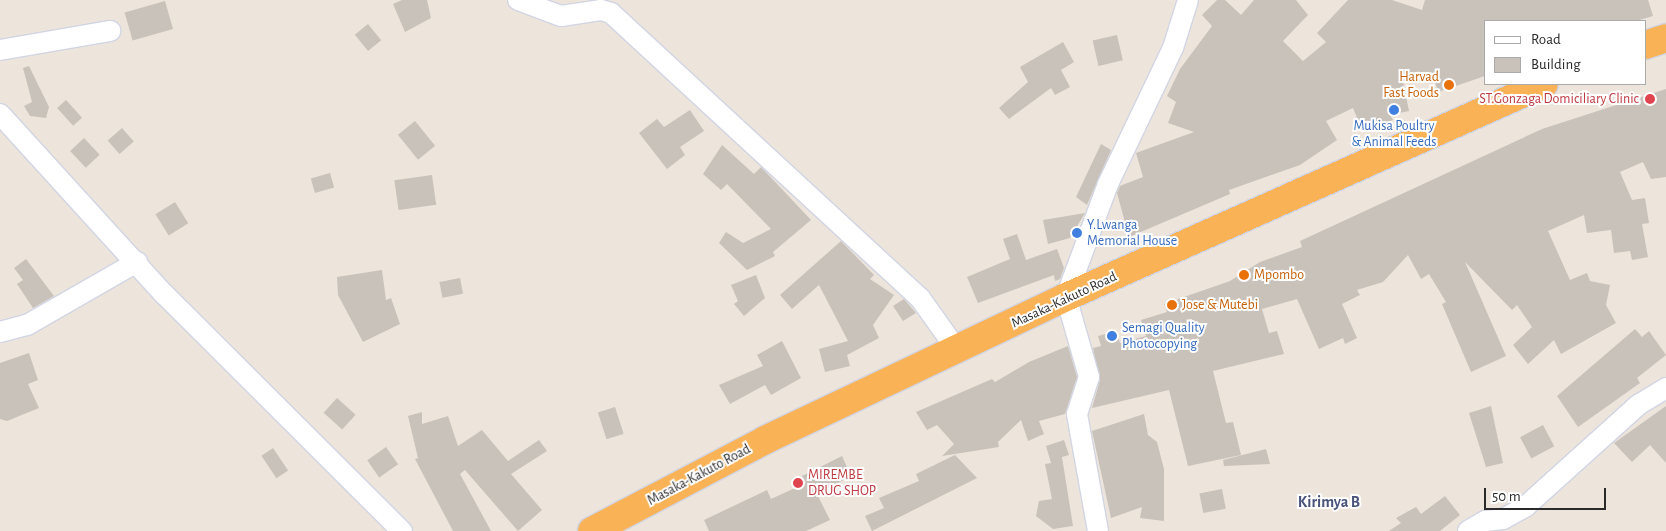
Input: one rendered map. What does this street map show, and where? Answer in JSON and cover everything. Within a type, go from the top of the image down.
[{"type":"highway","points":[[1646,45],[1666,38]]},
{"type":"highway","name":"Masaka-Kakuto Road","points":[[592,531],[765,440],[1066,297],[1542,85]]},
{"type":"street","points":[[518,0],[561,16],[601,10],[611,13],[920,298],[957,350]]},
{"type":"street","points":[[1098,531],[1077,414],[1089,377],[1066,297],[1108,184],[1173,48],[1188,0]]},
{"type":"street","points":[[0,50],[110,31]]},
{"type":"street","points":[[0,114],[137,262],[402,531]]},
{"type":"street","points":[[0,332],[26,325],[137,262]]},
{"type":"street","points":[[1468,531],[1485,521],[1503,520],[1526,506],[1638,404],[1666,388]]},
{"type":"building","points":[[402,0],[427,0],[431,18],[405,32],[393,4]]},
{"type":"building","points":[[1217,0],[1225,0],[1241,15],[1254,0],[1296,0],[1308,15],[1283,41],[1303,61],[1326,42],[1317,33],[1348,0],[1392,0],[1422,10],[1425,0],[1648,0],[1653,16],[1639,20],[1484,20],[1484,76],[1438,92],[1432,72],[1403,81],[1409,111],[1390,115],[1393,120],[1363,132],[1353,108],[1326,121],[1337,140],[1300,165],[1229,190],[1230,194],[1129,237],[1117,193],[1120,186],[1143,177],[1136,153],[1194,132],[1168,123],[1176,102],[1167,96],[1180,69],[1212,26],[1202,15]]},
{"type":"building","points":[[165,1],[173,29],[133,40],[125,13]]},
{"type":"building","points":[[368,24],[381,40],[368,51],[355,35]]},
{"type":"building","points":[[1117,35],[1123,60],[1098,66],[1093,41]]},
{"type":"building","points":[[1063,42],[1074,62],[1061,70],[1070,87],[1055,95],[1051,88],[1009,119],[999,108],[1028,82],[1020,67]]},
{"type":"building","points":[[29,66],[49,107],[46,118],[30,116],[24,106],[32,102],[23,68]]},
{"type":"building","points":[[1666,89],[1666,177],[1651,179],[1643,162],[1620,172],[1632,200],[1645,198],[1649,223],[1642,224],[1648,257],[1632,260],[1630,251],[1614,253],[1611,230],[1587,233],[1584,215],[1548,231],[1570,280],[1587,273],[1590,281],[1610,285],[1606,305],[1616,323],[1561,354],[1554,340],[1528,364],[1513,345],[1532,327],[1517,305],[1512,310],[1465,262],[1506,356],[1471,372],[1442,304],[1446,302],[1429,274],[1421,279],[1408,255],[1383,282],[1357,290],[1360,295],[1342,304],[1357,338],[1345,344],[1343,338],[1319,349],[1297,299],[1262,309],[1269,333],[1277,331],[1284,354],[1213,371],[1226,423],[1233,422],[1241,455],[1188,466],[1169,390],[1092,408],[1100,380],[1093,348],[1101,346],[1098,336],[1116,331],[1120,343],[1146,336],[1141,320],[1167,312],[1164,304],[1230,281],[1260,262],[1302,247],[1300,241],[1542,129]]},
{"type":"building","points":[[66,100],[82,118],[73,126],[57,108]]},
{"type":"building","points":[[690,110],[704,131],[680,147],[685,155],[667,169],[639,133],[657,119],[664,127]]},
{"type":"building","points":[[415,121],[435,146],[418,160],[398,135]]},
{"type":"building","points":[[122,128],[134,142],[119,154],[108,140]]},
{"type":"building","points":[[84,138],[100,155],[86,168],[70,151]]},
{"type":"building","points":[[1101,144],[1111,150],[1087,205],[1076,197]]},
{"type":"building","points":[[722,145],[754,174],[761,167],[811,220],[773,252],[775,256],[747,270],[719,243],[726,232],[743,243],[771,229],[727,184],[721,190],[703,174]]},
{"type":"building","points":[[330,173],[334,187],[315,193],[311,179]]},
{"type":"building","points":[[432,175],[436,205],[399,210],[394,180]]},
{"type":"building","points":[[175,202],[188,223],[169,235],[155,214]]},
{"type":"building","points":[[1085,213],[1070,238],[1048,244],[1043,220]]},
{"type":"building","points":[[1017,234],[1026,260],[1057,249],[1064,268],[1060,279],[1055,281],[1054,275],[978,303],[967,277],[1010,259],[1003,239]]},
{"type":"building","points":[[841,241],[874,275],[870,279],[894,295],[873,325],[879,338],[847,355],[850,366],[825,372],[819,349],[848,341],[819,285],[792,309],[780,295]]},
{"type":"building","points":[[26,259],[54,296],[33,308],[17,284],[23,280],[14,268]]},
{"type":"building","points":[[382,270],[386,300],[391,298],[400,324],[363,342],[338,295],[337,277]]},
{"type":"building","points":[[756,275],[765,298],[744,316],[734,304],[738,301],[731,285]]},
{"type":"building","points":[[460,278],[463,294],[442,298],[439,282]]},
{"type":"building","points":[[904,299],[916,313],[903,321],[893,306]]},
{"type":"building","points":[[1635,329],[1642,337],[1649,331],[1666,355],[1637,378],[1640,383],[1578,427],[1557,396]]},
{"type":"building","points":[[782,341],[801,378],[771,395],[765,385],[730,404],[719,385],[763,366],[757,355]]},
{"type":"building","points":[[1068,346],[1077,377],[1065,414],[1039,421],[1044,434],[1028,441],[1021,420],[998,442],[999,447],[942,456],[954,444],[937,425],[927,430],[916,412],[992,379],[995,382],[1029,362]]},
{"type":"building","points":[[29,353],[38,380],[28,384],[39,408],[7,421],[0,419],[0,363]]},
{"type":"building","points":[[337,398],[356,415],[342,430],[324,413]]},
{"type":"building","points":[[1491,406],[1503,463],[1486,467],[1469,413]]},
{"type":"building","points":[[1666,406],[1666,463],[1650,445],[1632,462],[1614,443]]},
{"type":"building","points":[[615,407],[624,434],[607,439],[598,413]]},
{"type":"building","points":[[422,412],[422,424],[448,416],[458,446],[482,430],[508,461],[539,440],[547,451],[511,474],[542,510],[518,531],[465,470],[460,474],[491,531],[453,531],[415,459],[418,458],[408,416]]},
{"type":"building","points":[[1144,414],[1148,435],[1157,442],[1164,469],[1164,521],[1140,518],[1142,507],[1111,518],[1092,431]]},
{"type":"building","points":[[1543,425],[1554,446],[1531,458],[1520,437]]},
{"type":"building","points":[[1064,440],[1069,455],[1062,457],[1073,526],[1053,529],[1036,516],[1039,501],[1052,499],[1045,464],[1051,463],[1046,446]]},
{"type":"building","points":[[386,447],[398,464],[379,477],[367,460]]},
{"type":"building","points":[[273,448],[288,470],[276,478],[261,456]]},
{"type":"building","points":[[1266,449],[1270,464],[1224,466],[1223,460]]},
{"type":"building","points":[[955,455],[977,478],[872,531],[865,516],[884,508],[879,498],[919,481],[916,474]]},
{"type":"building","points":[[842,456],[851,476],[817,494],[830,520],[806,531],[709,531],[704,520],[767,490],[771,499],[806,483],[802,476]]},
{"type":"building","points":[[1222,489],[1226,509],[1203,513],[1199,493]]},
{"type":"building","points":[[1445,496],[1460,515],[1440,531],[1389,531],[1401,523],[1396,518],[1416,507],[1421,514]]},
{"type":"place","name":"Harvad Fast Foods","points":[[1449,85]]},
{"type":"place","name":"ST.Gonzaga Domiciliary Clinic","points":[[1650,99]]},
{"type":"place","name":"Mukisa Poultry & Animal Feeds","points":[[1394,110]]},
{"type":"place","name":"Y.Lwanga Memorial House","points":[[1077,233]]},
{"type":"place","name":"Mpombo","points":[[1244,275]]},
{"type":"place","name":"Jose & Mutebi","points":[[1172,305]]},
{"type":"place","name":"Semagi Quality Photocopying","points":[[1112,336]]},
{"type":"place","name":"MIREMBE DRUG SHOP","points":[[798,483]]},
{"type":"district","name":"Kirimya B","points":[[1329,502]]}]
